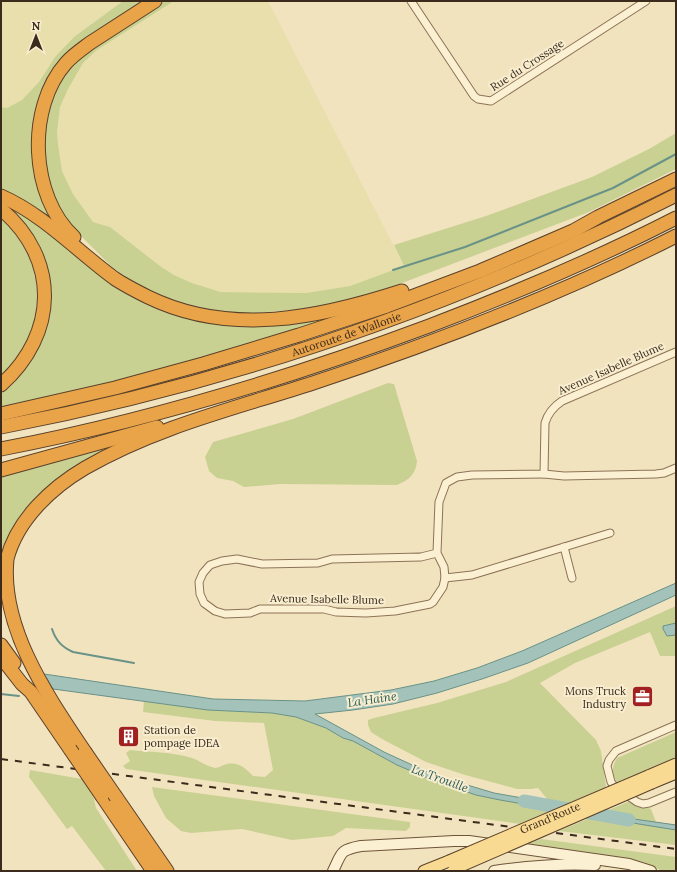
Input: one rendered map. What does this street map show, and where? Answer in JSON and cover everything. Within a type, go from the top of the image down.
[{"type":"highway","points":[[97,264],[90,252],[65,229],[47,193],[41,174],[38,155],[39,132],[43,112],[47,94],[66,63],[90,43],[155,1]]},
{"type":"highway","points":[[1,414],[115,388],[203,364],[387,306],[480,271],[573,231],[676,178]]},
{"type":"highway","name":"Autoroute de Wallonie","points":[[1,427],[118,401],[208,378],[301,350],[392,318],[484,283],[573,245],[676,195]]},
{"type":"highway","points":[[1,196],[44,222],[114,278],[135,291],[164,305],[192,314],[239,320],[264,321],[334,311],[361,304],[408,289],[598,217]]},
{"type":"highway","points":[[1,209],[20,227],[35,250],[42,272],[44,291],[42,320],[37,337],[19,368],[1,385]]},
{"type":"highway","name":"Autoroute de Wallonie","points":[[1,449],[120,423],[306,370],[489,303],[582,263],[676,218]]},
{"type":"highway","points":[[28,669],[9,627],[4,600],[3,584],[7,559],[11,546],[28,517],[54,490],[83,469],[124,448],[178,426],[406,351],[495,318],[587,278],[676,236]]},
{"type":"highway","points":[[1,470],[189,418],[222,411]]},
{"type":"highway","points":[[1,632],[86,752],[167,871]]},
{"type":"highway","points":[[1,645],[28,685],[31,692],[153,871]]},
{"type":"highway","points":[[1,658],[22,684],[31,692]]},
{"type":"main road","name":"Grand'Route","points":[[424,871],[451,867],[650,780],[676,764]]},
{"type":"main road","name":"Grand'Route","points":[[650,780],[676,773]]},
{"type":"street","name":"Rue du Crossage","points":[[411,1],[474,96],[478,99],[491,101],[646,1]]},
{"type":"street","name":"Avenue Isabelle Blume","points":[[544,474],[546,423],[548,415],[554,407],[562,401],[676,352]]},
{"type":"street","points":[[610,533],[472,575],[444,578],[444,567],[437,553],[439,502],[446,483],[457,477],[472,475],[544,474],[564,476],[656,474],[664,473],[676,468]]},
{"type":"street","points":[[564,547],[572,578]]},
{"type":"street","name":"Avenue Isabelle Blume","points":[[437,553],[421,557],[332,559],[318,563],[262,564],[237,559],[222,560],[210,565],[203,573],[199,582],[200,594],[204,603],[215,611],[225,614],[250,613],[260,609],[324,609],[336,612],[351,613],[391,611],[430,604],[443,587],[444,578]]},
{"type":"street","points":[[676,725],[616,751],[609,760],[607,766],[611,782],[614,786],[643,804],[676,792]]},
{"type":"street","points":[[336,869],[340,855],[351,848],[361,846],[469,841],[629,864],[651,871]]},
{"type":"street","points":[[494,871],[539,866],[578,864],[614,867],[635,871]]},
{"type":"shaded area","points":[[1,1],[123,1],[74,37],[55,57],[39,82],[22,100],[7,108],[1,107]]},
{"type":"shaded area","points":[[174,1],[268,1],[404,266],[350,286],[306,293],[221,292],[192,283],[174,275],[110,227],[93,222],[73,194],[62,171],[57,132],[60,107],[67,89],[83,63],[97,50]]},
{"type":"green space","points":[[123,1],[149,1],[78,47],[37,123],[53,220],[1,189],[1,107],[7,108],[22,100],[39,82],[55,57],[74,37]]},
{"type":"green space","points":[[164,1],[174,1],[97,50],[83,63],[68,89],[60,107],[57,132],[58,144],[62,171],[73,194],[93,222],[110,227],[160,266],[174,275],[192,283],[221,292],[306,293],[350,286],[404,266],[394,245],[486,216],[592,177],[649,149],[676,133],[676,169],[589,212],[366,296],[328,305],[245,314],[218,313],[172,301],[133,282],[112,267],[72,227],[56,202],[46,170],[44,153],[47,120],[54,97],[64,74],[79,59],[97,45]]},
{"type":"green space","points":[[1,199],[169,311],[194,320],[212,322],[361,309],[235,348],[114,381],[1,407],[1,389],[9,384],[34,355],[42,339],[48,321],[48,280]]},
{"type":"green space","points":[[1,217],[11,227],[26,250],[35,275],[37,302],[31,334],[18,357],[1,376]]},
{"type":"green space","points":[[388,383],[394,384],[417,461],[415,470],[411,476],[397,485],[280,484],[244,487],[233,481],[217,478],[209,471],[205,457],[213,442],[293,419]]},
{"type":"green space","points":[[124,444],[51,486],[1,567],[1,477]]},
{"type":"green space","points":[[676,606],[676,656],[660,656],[650,632],[575,663],[540,683],[596,740],[601,751],[606,787],[562,806],[548,800],[538,788],[517,789],[465,775],[426,762],[371,732],[368,725],[368,720],[374,718],[437,703],[506,682]]},
{"type":"green space","points":[[144,701],[208,710],[272,713],[296,717],[326,728],[397,765],[435,781],[476,795],[554,809],[520,824],[126,769],[123,766],[130,761],[126,753],[130,750],[169,753],[184,756],[215,768],[227,764],[235,764],[244,768],[253,776],[265,777],[273,770],[264,723],[215,721],[143,712]]},
{"type":"green space","points":[[676,732],[676,757],[617,782],[613,770],[617,758]]},
{"type":"green space","points":[[30,770],[82,779],[93,795],[96,808],[137,871],[106,871],[72,826],[67,829],[29,777]]},
{"type":"green space","points":[[152,787],[410,822],[410,827],[406,831],[346,828],[333,836],[292,840],[242,829],[191,833],[181,831],[166,818],[154,796]]},
{"type":"green space","points":[[630,801],[651,809],[656,822],[676,825],[676,845],[559,831]]},
{"type":"green space","points":[[541,839],[676,857],[676,871],[662,871],[652,866],[632,860],[525,845]]},
{"type":"water","name":"La Haine","points":[[676,583],[676,595],[528,663],[437,693],[393,704],[315,714],[384,752],[434,775],[494,793],[545,802],[535,806],[476,795],[435,781],[397,765],[326,728],[296,717],[272,713],[208,710],[53,689],[44,674],[213,699],[305,701],[391,690],[434,681],[477,668],[522,651]]},
{"type":"water","points":[[676,623],[676,635],[667,636],[663,626]]},
{"type":"water","points":[[617,814],[627,818],[676,825],[676,830],[608,819]]},
{"type":"waterway","points":[[393,270],[465,247],[613,188],[676,154]]},
{"type":"waterway","points":[[52,629],[55,637],[60,643],[73,652],[134,663]]},
{"type":"waterway","points":[[1,694],[19,696]]},
{"type":"waterway","name":"La Trouille","points":[[524,801],[629,820]]},
{"type":"railway","points":[[1,759],[676,849]]},
{"type":"place","name":"Mons Truck Industry","points":[[642,697]]},
{"type":"place","name":"Station de pompage IDEA","points":[[129,736]]}]
